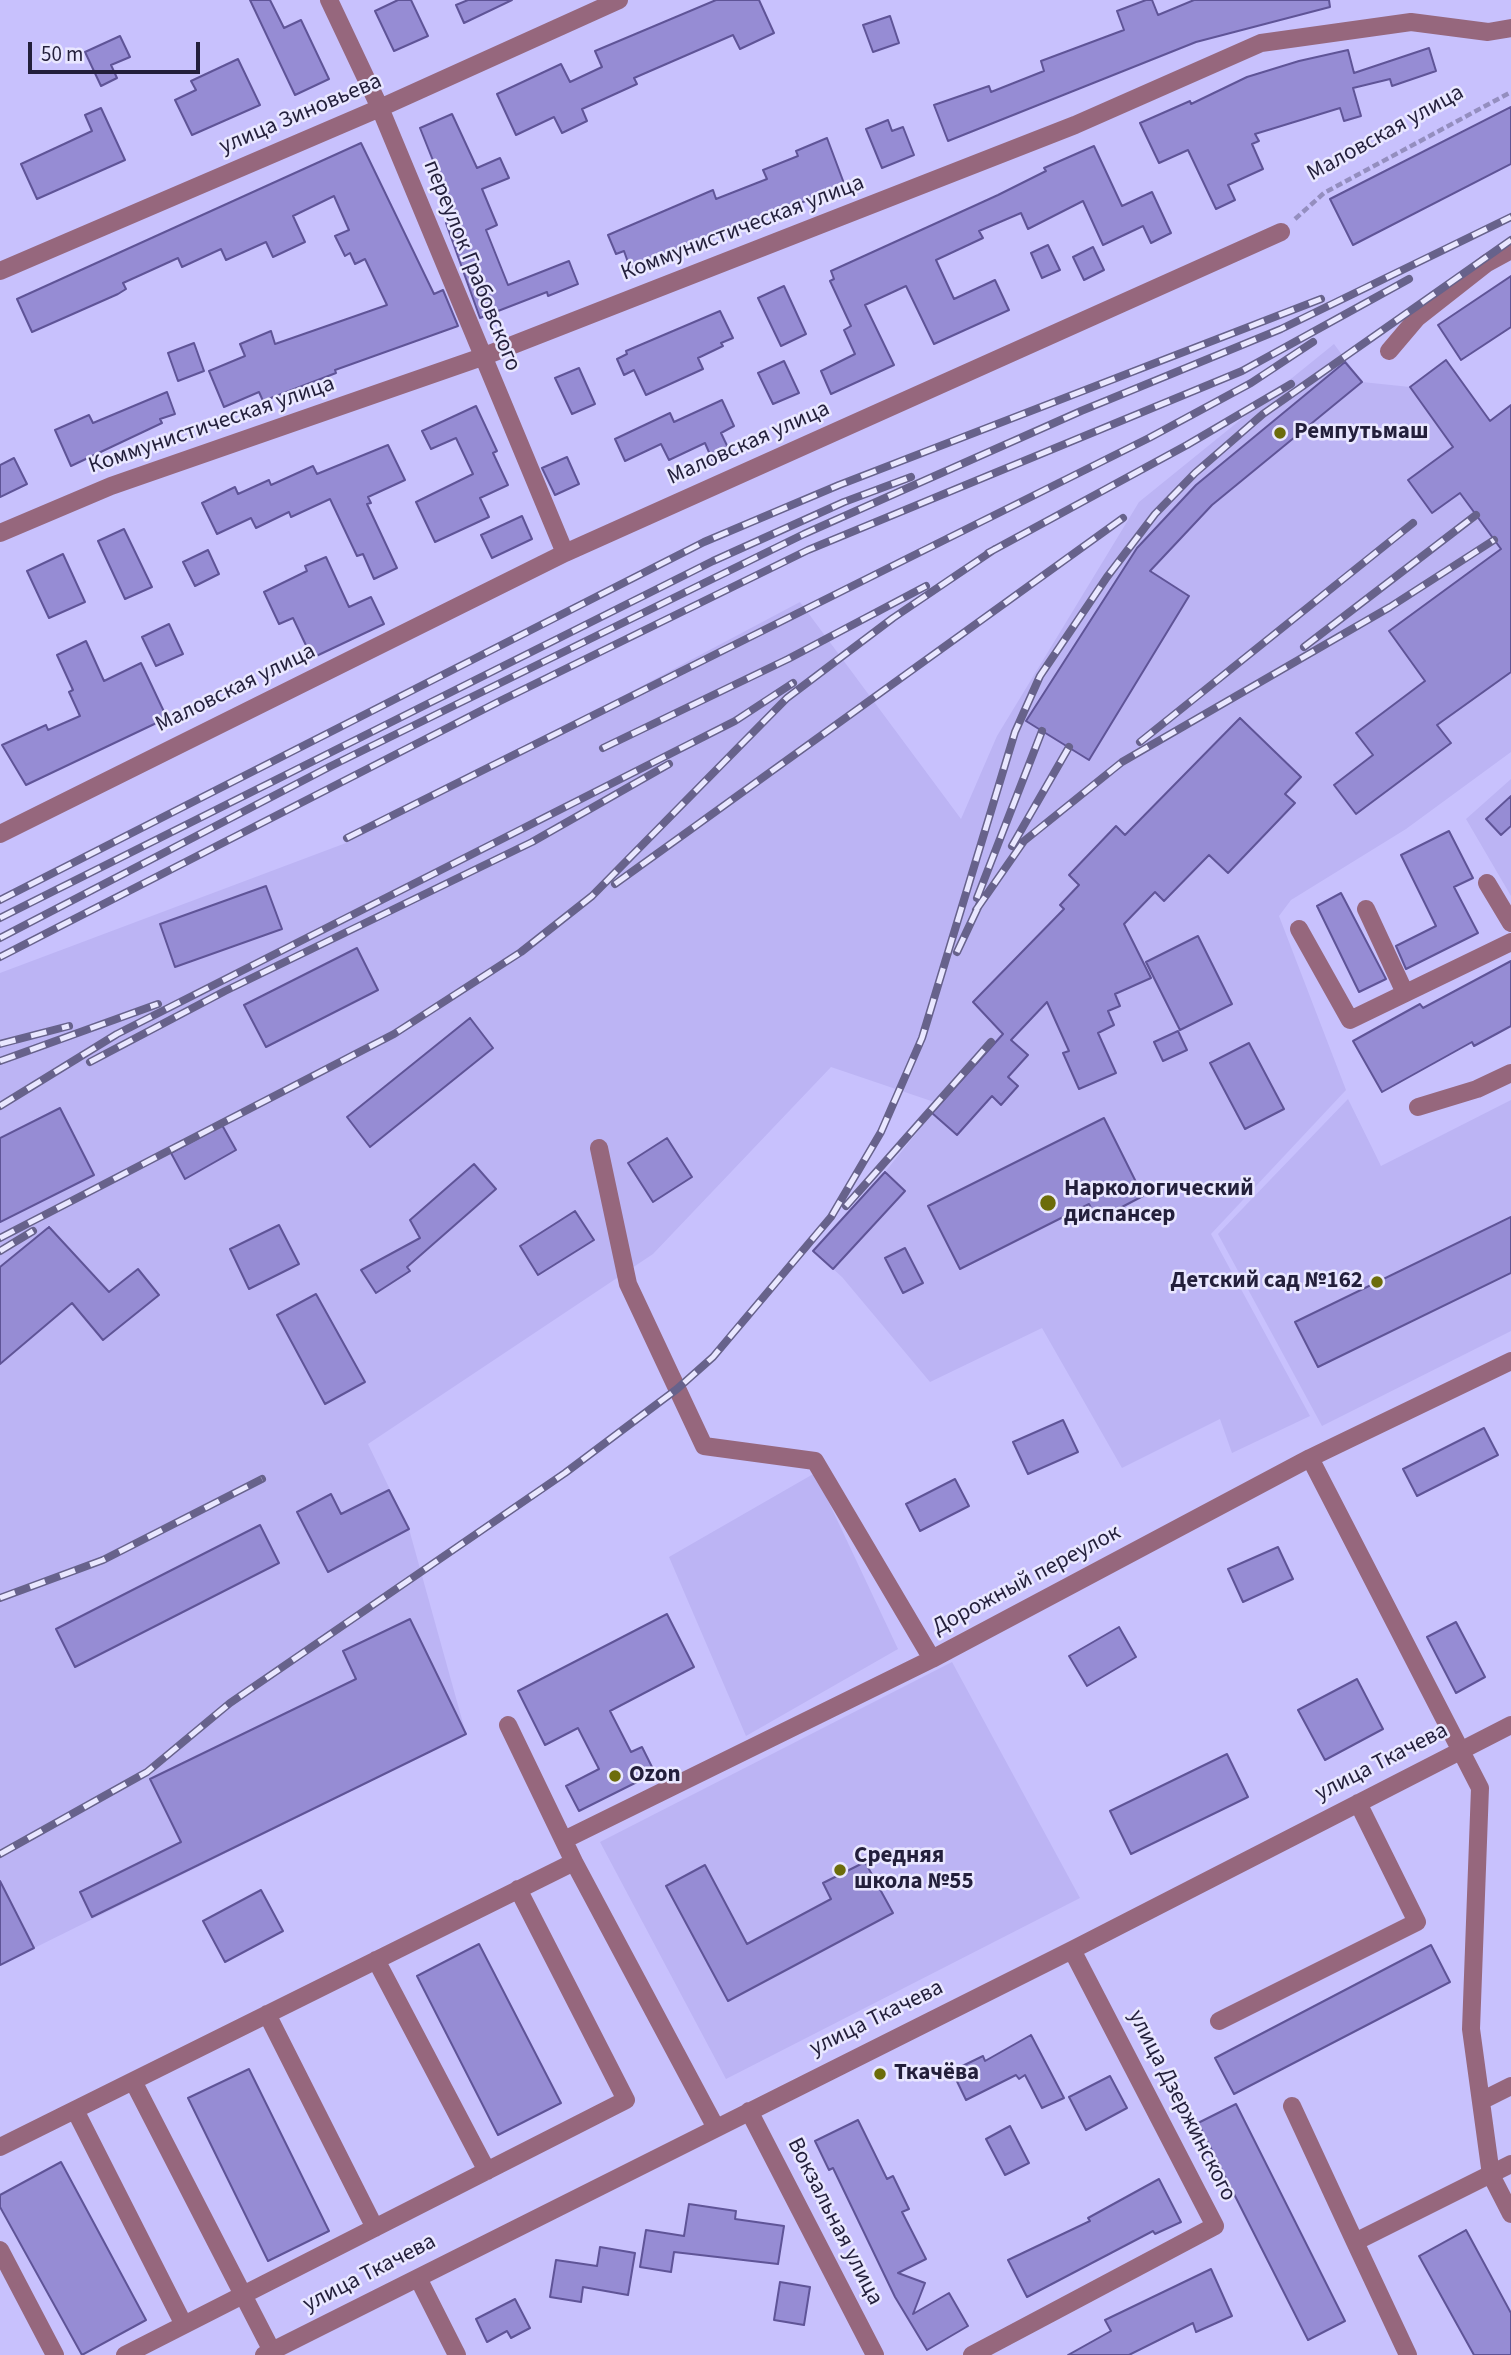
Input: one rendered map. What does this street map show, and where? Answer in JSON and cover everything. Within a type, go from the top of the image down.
[{"type":"street","name":"переулок Грабовского","points":[[329,0],[380,108],[565,553]]},
{"type":"street","name":"улица Зиновьева","points":[[0,271],[380,108],[619,0]]},
{"type":"street","name":"Коммунистическая улица","points":[[0,533],[111,486],[482,357],[1075,125],[1261,43],[1411,22],[1488,32],[1511,28]]},
{"type":"street","name":"Маловская улица","points":[[0,834],[565,553],[1281,232]]},
{"type":"street","points":[[1389,351],[1417,318],[1488,263],[1511,250]]},
{"type":"street","points":[[1487,883],[1511,923]]},
{"type":"street","points":[[1366,909],[1405,993]]},
{"type":"street","points":[[1299,929],[1350,1020],[1511,942]]},
{"type":"street","points":[[1418,1107],[1477,1089],[1511,1073]]},
{"type":"street","points":[[599,1148],[628,1284],[704,1446],[815,1461],[932,1659]]},
{"type":"street","name":"Дорожный переулок","points":[[564,1840],[932,1659],[1310,1458],[1511,1361]]},
{"type":"street","points":[[1310,1458],[1480,1788],[1471,2029],[1491,2175],[1511,2214]]},
{"type":"street","points":[[508,1725],[574,1862],[716,2128]]},
{"type":"street","name":"улица Ткачева","points":[[268,2353],[1072,1950],[1511,1726]]},
{"type":"street","points":[[1219,2021],[1417,1922],[1358,1803]]},
{"type":"street","points":[[0,2147],[574,1862]]},
{"type":"street","points":[[125,2355],[626,2100],[518,1889]]},
{"type":"street","name":"улица Дзержинского","points":[[972,2355],[1215,2226],[1072,1950]]},
{"type":"street","points":[[376,1960],[487,2171]]},
{"type":"street","points":[[267,2014],[375,2228]]},
{"type":"street","points":[[133,2081],[244,2295],[268,2353]]},
{"type":"street","points":[[1481,2101],[1511,2086]]},
{"type":"street","points":[[1292,2106],[1408,2355]]},
{"type":"street","points":[[75,2110],[184,2325]]},
{"type":"street","name":"Вокзальная улица","points":[[749,2111],[875,2355]]},
{"type":"street","points":[[1355,2242],[1511,2165]]},
{"type":"street","points":[[0,2250],[55,2355]]},
{"type":"street","points":[[418,2278],[457,2355]]},
{"type":"path","name":"Маловская улица","points":[[1281,232],[1324,193],[1511,92]]},
{"type":"shaded area","points":[[1334,344],[1362,382],[1410,387],[1446,360],[1490,420],[1511,405],[1511,752],[1406,829],[1291,900],[1279,916],[1346,1090],[1211,1234],[1310,1416],[1232,1453],[1220,1419],[1122,1468],[1042,1328],[930,1382],[842,1277],[813,1251],[885,1172],[940,1104],[831,1067],[653,1254],[368,1444],[409,1529],[466,1734],[0,1965],[0,973],[346,843],[800,602],[961,819],[997,736],[1139,502]]},
{"type":"shaded area","points":[[1511,779],[1511,896],[1466,819]]},
{"type":"shaded area","name":"Детский сад №162","points":[[1348,1099],[1381,1166],[1511,1100],[1511,1331],[1322,1426],[1218,1234]]},
{"type":"shaded area","points":[[815,1473],[898,1649],[746,1736],[669,1557]]},
{"type":"shaded area","name":"Средняя школа №55","points":[[952,1662],[1080,1898],[726,2079],[600,1842]]},
{"type":"building","points":[[250,0],[270,0],[284,28],[301,20],[329,79],[295,95]]},
{"type":"building","points":[[398,0],[411,0],[428,36],[394,51],[375,11]]},
{"type":"building","points":[[468,0],[512,0],[464,23],[456,5]]},
{"type":"building","points":[[716,0],[759,0],[774,33],[740,49],[733,35],[634,78],[637,84],[582,109],[587,121],[562,133],[554,117],[516,135],[497,94],[561,64],[570,82],[602,67],[595,51]]},
{"type":"building","points":[[1152,0],[1158,15],[1194,0],[1329,0],[1330,7],[1196,42],[948,141],[934,105],[989,86],[991,92],[1044,71],[1041,61],[1124,30],[1117,11]]},
{"type":"building","points":[[890,16],[899,43],[873,52],[863,25]]},
{"type":"building","points":[[120,36],[130,57],[111,65],[117,78],[101,86],[85,52]]},
{"type":"building","points":[[1429,48],[1436,71],[1392,86],[1390,79],[1353,88],[1361,116],[1344,121],[1340,108],[1255,134],[1259,141],[1252,144],[1263,169],[1228,185],[1235,200],[1216,209],[1188,150],[1159,163],[1140,123],[1190,101],[1191,104],[1247,77],[1299,61],[1348,50],[1354,73]]},
{"type":"building","points":[[238,59],[260,105],[192,135],[175,100],[196,90],[191,81]]},
{"type":"building","points":[[1511,107],[1511,164],[1353,245],[1330,199]]},
{"type":"building","points":[[101,108],[125,160],[37,199],[21,164],[92,131],[85,115]]},
{"type":"building","points":[[452,114],[477,168],[500,158],[509,178],[482,189],[497,225],[486,230],[508,285],[569,261],[578,284],[548,296],[547,292],[480,318],[446,223],[451,221],[436,185],[442,183],[420,128]]},
{"type":"building","points":[[888,120],[892,131],[903,127],[914,155],[882,168],[866,129]]},
{"type":"building","points":[[827,138],[845,186],[630,268],[624,251],[616,254],[608,235],[713,190],[716,199],[767,179],[763,170],[798,156],[796,151]]},
{"type":"building","points":[[361,143],[434,294],[443,290],[458,326],[335,370],[336,373],[263,401],[259,392],[224,407],[209,371],[245,356],[240,344],[271,331],[275,344],[387,305],[365,259],[355,264],[350,253],[345,256],[335,236],[349,230],[334,196],[293,216],[305,242],[273,257],[266,242],[226,260],[221,249],[182,267],[178,258],[123,283],[126,289],[118,294],[32,332],[17,299]]},
{"type":"building","points":[[1094,146],[1122,206],[1152,192],[1171,233],[1151,243],[1143,226],[1103,245],[1083,201],[1028,229],[1021,213],[979,231],[983,238],[936,260],[954,299],[995,280],[1009,310],[934,344],[906,286],[865,305],[894,365],[831,394],[821,371],[855,354],[844,330],[851,326],[830,281],[834,279],[831,271],[998,195],[1046,171],[1044,168]]},
{"type":"building","points":[[1048,245],[1060,270],[1042,278],[1031,253]]},
{"type":"building","points":[[1093,247],[1104,270],[1084,280],[1073,257]]},
{"type":"building","points":[[1511,276],[1511,327],[1461,360],[1438,325]]},
{"type":"building","points":[[784,286],[806,334],[781,346],[758,298]]},
{"type":"building","points":[[720,311],[733,338],[698,358],[703,369],[646,395],[634,370],[624,375],[617,359],[627,354],[626,351]]},
{"type":"building","points":[[194,343],[204,371],[178,381],[168,353]]},
{"type":"building","points":[[1446,360],[1490,421],[1511,405],[1511,672],[1437,725],[1451,743],[1356,814],[1334,785],[1373,755],[1356,733],[1425,681],[1389,631],[1501,549],[1460,493],[1432,513],[1408,480],[1453,447],[1410,387]]},
{"type":"building","points":[[784,361],[799,393],[773,404],[758,373]]},
{"type":"building","points":[[1345,362],[1362,382],[1212,505],[1150,571],[1189,596],[1089,760],[1026,721],[1137,548],[1196,485]]},
{"type":"building","points":[[579,368],[595,404],[572,414],[555,378]]},
{"type":"building","points":[[167,392],[175,414],[160,419],[162,423],[71,466],[55,430],[89,415],[93,423]]},
{"type":"building","points":[[722,400],[734,426],[721,433],[732,456],[714,464],[705,443],[669,460],[661,444],[625,461],[615,439],[670,413],[674,422]]},
{"type":"building","points":[[476,406],[497,451],[493,453],[508,485],[480,498],[489,517],[435,542],[416,502],[473,474],[456,438],[431,449],[422,431]]},
{"type":"building","points":[[388,445],[405,480],[368,497],[371,503],[367,504],[397,568],[374,579],[363,554],[357,556],[330,499],[291,517],[289,512],[256,528],[251,518],[217,534],[202,503],[235,487],[238,494],[269,480],[271,485],[313,466],[317,474]]},
{"type":"building","points":[[567,457],[579,484],[555,495],[542,468]]},
{"type":"building","points":[[14,458],[27,484],[0,497],[0,465]]},
{"type":"building","points":[[522,516],[532,539],[492,558],[481,535]]},
{"type":"building","points":[[124,529],[152,587],[125,599],[98,541]]},
{"type":"building","points":[[208,550],[219,574],[195,586],[183,562]]},
{"type":"building","points":[[63,554],[85,602],[49,618],[27,571]]},
{"type":"building","points":[[326,557],[349,607],[371,597],[384,624],[312,658],[293,618],[279,624],[264,592],[307,571],[305,566]]},
{"type":"building","points":[[169,624],[183,654],[156,666],[142,637]]},
{"type":"building","points":[[86,641],[104,681],[141,663],[167,718],[26,785],[2,745],[46,725],[48,730],[80,716],[69,692],[73,690],[57,655]]},
{"type":"building","points":[[1240,718],[1301,777],[1285,794],[1295,803],[1228,873],[1209,855],[1164,901],[1155,892],[1124,924],[1151,978],[1115,994],[1120,1006],[1108,1011],[1114,1025],[1098,1033],[1116,1073],[1079,1089],[1063,1053],[1069,1051],[1047,1002],[1011,1040],[1028,1055],[1008,1077],[1018,1086],[1001,1105],[992,1096],[957,1135],[932,1113],[1003,1034],[973,1002],[1064,909],[1060,905],[1079,885],[1069,875],[1116,826],[1125,835]]},
{"type":"building","points":[[1511,796],[1511,826],[1501,835],[1486,819]]},
{"type":"building","points":[[1449,831],[1473,878],[1454,887],[1478,933],[1406,969],[1396,946],[1436,926],[1401,855]]},
{"type":"building","points":[[266,886],[282,929],[175,967],[160,924]]},
{"type":"building","points":[[1341,893],[1386,979],[1359,992],[1317,906]]},
{"type":"building","points":[[1198,936],[1232,1004],[1180,1030],[1146,962]]},
{"type":"building","points":[[357,948],[378,990],[266,1047],[244,1005]]},
{"type":"building","points":[[1511,961],[1511,1026],[1474,1046],[1472,1042],[1382,1092],[1353,1041],[1420,1004],[1423,1008]]},
{"type":"building","points":[[470,1018],[493,1048],[370,1147],[347,1117]]},
{"type":"building","points":[[1178,1031],[1187,1050],[1163,1061],[1154,1042]]},
{"type":"building","points":[[1249,1043],[1284,1109],[1245,1129],[1210,1063]]},
{"type":"building","points":[[60,1108],[94,1175],[0,1222],[0,1138]]},
{"type":"building","points":[[1104,1118],[1143,1196],[1097,1220],[1089,1204],[960,1269],[928,1206]]},
{"type":"building","points":[[222,1125],[236,1150],[185,1179],[171,1153]]},
{"type":"building","points":[[667,1138],[692,1177],[653,1202],[628,1163]]},
{"type":"building","points":[[474,1164],[496,1189],[407,1267],[410,1271],[376,1293],[361,1270],[420,1238],[410,1220]]},
{"type":"building","points":[[885,1172],[905,1191],[833,1269],[813,1251]]},
{"type":"building","points":[[575,1211],[594,1240],[538,1275],[520,1246]]},
{"type":"building","points":[[1511,1217],[1511,1273],[1318,1367],[1295,1322]]},
{"type":"building","points":[[279,1225],[299,1264],[249,1289],[230,1249]]},
{"type":"building","points":[[49,1227],[109,1292],[138,1269],[159,1295],[103,1340],[72,1303],[0,1364],[0,1267]]},
{"type":"building","points":[[905,1248],[923,1283],[903,1293],[885,1258]]},
{"type":"building","points":[[316,1294],[365,1382],[325,1404],[277,1315]]},
{"type":"building","points":[[1063,1420],[1078,1452],[1028,1474],[1013,1442]]},
{"type":"building","points":[[1484,1428],[1498,1455],[1417,1496],[1403,1469]]},
{"type":"building","points":[[955,1479],[969,1506],[920,1531],[906,1504]]},
{"type":"building","points":[[389,1490],[409,1529],[328,1572],[297,1512],[331,1494],[341,1514]]},
{"type":"building","points":[[260,1525],[279,1563],[75,1667],[56,1629]]},
{"type":"building","points":[[1278,1547],[1293,1579],[1243,1602],[1228,1569]]},
{"type":"building","points":[[667,1614],[694,1667],[610,1711],[631,1752],[642,1747],[655,1773],[579,1811],[566,1786],[599,1769],[578,1728],[545,1745],[518,1691]]},
{"type":"building","points":[[410,1619],[466,1734],[92,1917],[80,1892],[181,1842],[150,1779],[356,1679],[343,1651]]},
{"type":"building","points":[[1456,1622],[1485,1677],[1456,1693],[1427,1637]]},
{"type":"building","points":[[1119,1627],[1136,1657],[1087,1686],[1069,1656]]},
{"type":"building","points":[[1357,1679],[1383,1729],[1325,1760],[1298,1710]]},
{"type":"building","points":[[1227,1754],[1248,1797],[1131,1854],[1110,1811]]},
{"type":"building","points":[[865,1862],[893,1913],[728,2001],[666,1886],[705,1865],[747,1944],[831,1899],[823,1883]]},
{"type":"building","points":[[0,1881],[34,1948],[0,1965]]},
{"type":"building","points":[[261,1890],[283,1931],[225,1962],[203,1921]]},
{"type":"building","points":[[479,1944],[561,2103],[498,2135],[417,1976]]},
{"type":"building","points":[[1431,1945],[1450,1982],[1234,2094],[1215,2058]]},
{"type":"building","points":[[1031,2035],[1064,2098],[1042,2108],[1025,2075],[1019,2079],[1016,2075],[966,2100],[952,2071],[983,2056],[985,2061]]},
{"type":"building","points":[[249,2069],[329,2231],[268,2261],[188,2098]]},
{"type":"building","points":[[1110,2076],[1127,2108],[1086,2130],[1069,2097]]},
{"type":"building","points":[[1236,2104],[1345,2321],[1308,2340],[1198,2123]]},
{"type":"building","points":[[858,2120],[887,2179],[893,2176],[909,2209],[902,2212],[926,2259],[898,2273],[925,2283],[913,2314],[949,2293],[968,2326],[927,2350],[895,2297],[833,2168],[829,2170],[815,2141]]},
{"type":"building","points":[[1010,2126],[1029,2163],[1005,2175],[986,2139]]},
{"type":"building","points":[[61,2162],[146,2320],[82,2355],[0,2207],[0,2195]]},
{"type":"building","points":[[1159,2179],[1181,2222],[1155,2234],[1153,2231],[1027,2297],[1008,2260],[1090,2221],[1088,2218]]},
{"type":"building","points":[[689,2204],[736,2211],[735,2219],[784,2226],[778,2264],[674,2252],[671,2272],[640,2267],[646,2230],[684,2236]]},
{"type":"building","points":[[1466,2230],[1511,2313],[1511,2355],[1474,2355],[1419,2256]]},
{"type":"building","points":[[600,2247],[635,2253],[628,2295],[583,2287],[581,2302],[550,2297],[556,2260],[597,2266]]},
{"type":"building","points":[[1211,2269],[1232,2316],[1196,2332],[1193,2323],[1129,2355],[1068,2355],[1111,2331],[1105,2320]]},
{"type":"building","points":[[780,2282],[810,2287],[804,2325],[774,2320]]},
{"type":"building","points":[[515,2299],[530,2328],[511,2338],[507,2331],[487,2342],[476,2319]]},
{"type":"railway","points":[[0,938],[331,766],[804,534],[1081,411],[1281,329],[1511,217]]},
{"type":"railway","points":[[0,1854],[147,1772],[230,1703],[565,1473],[677,1389],[713,1357],[831,1217],[881,1132],[922,1038],[1015,732],[1040,676],[1107,577],[1155,514],[1195,473],[1263,414],[1511,240]]},
{"type":"railway","points":[[0,957],[500,701],[808,550],[1242,371],[1409,279]]},
{"type":"railway","points":[[0,900],[704,542],[839,485],[1321,299]]},
{"type":"railway","points":[[347,838],[1149,438],[1251,383],[1313,342]]},
{"type":"railway","points":[[988,553],[1187,445],[1291,384]]},
{"type":"railway","points":[[0,918],[713,561],[844,502],[911,477]]},
{"type":"railway","points":[[1304,647],[1476,515]]},
{"type":"railway","points":[[615,884],[1123,518]]},
{"type":"railway","points":[[1140,742],[1413,523]]},
{"type":"railway","points":[[976,910],[1024,841],[1122,762],[1390,607],[1494,540]]},
{"type":"railway","points":[[0,1238],[394,1034],[521,952],[592,896],[787,698],[893,618],[995,549]]},
{"type":"railway","points":[[603,748],[788,659],[926,586]]},
{"type":"railway","points":[[0,1106],[117,1034],[735,721],[793,683]]},
{"type":"railway","points":[[977,898],[1042,731]]},
{"type":"railway","points":[[1012,846],[1069,747]]},
{"type":"railway","points":[[90,1062],[225,991],[532,842],[669,764]]},
{"type":"railway","points":[[957,952],[981,901]]},
{"type":"railway","points":[[0,1061],[158,1004]]},
{"type":"railway","points":[[0,1044],[69,1026]]},
{"type":"railway","points":[[846,1206],[991,1042]]},
{"type":"railway","points":[[0,1251],[33,1231]]},
{"type":"railway","points":[[0,1598],[103,1560],[262,1479]]},
{"type":"place","name":"Ремпутьмаш","points":[[1280,433]]},
{"type":"place","name":"Наркологический диспансер","points":[[1048,1203]]},
{"type":"place","name":"Детский сад №162","points":[[1377,1282]]},
{"type":"place","name":"Ozon","points":[[615,1776]]},
{"type":"place","name":"Средняя школа №55","points":[[840,1870]]},
{"type":"place","name":"Ткачёва","points":[[880,2074]]}]
